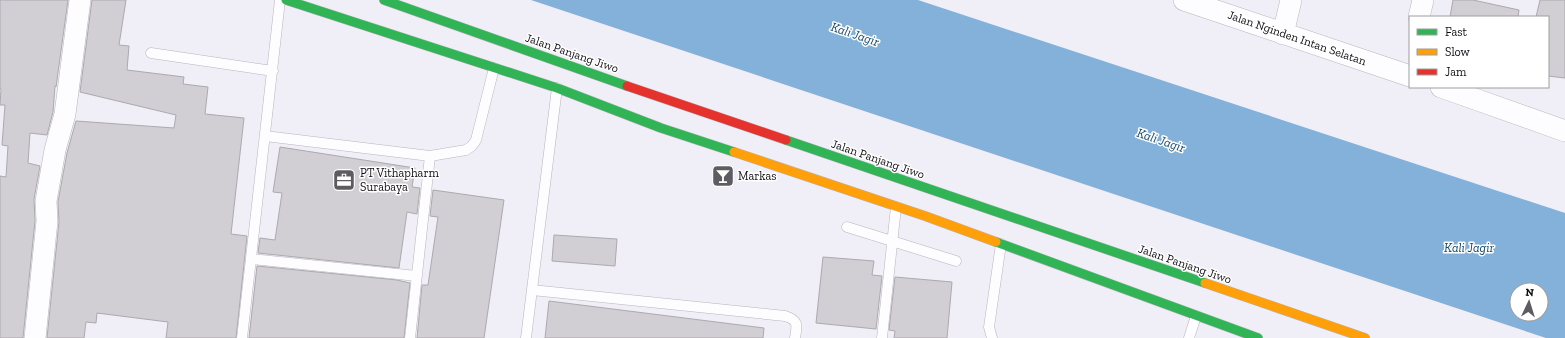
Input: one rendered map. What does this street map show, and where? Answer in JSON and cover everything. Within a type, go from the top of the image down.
[{"type":"main road","name":"Jalan Panjang Jiwo","points":[[286,0],[557,88],[621,98],[670,101],[1365,338]]},
{"type":"main road","name":"Jalan Panjang Jiwo","points":[[384,0],[621,98],[661,128],[896,207],[1258,338]]},
{"type":"main road","points":[[664,109],[670,101]]},
{"type":"main road","points":[[661,118],[661,128]]},
{"type":"street","points":[[35,338],[47,221],[46,201],[55,150],[65,114],[80,0]]},
{"type":"street","name":"Jalan Nginden Intan Selatan","points":[[1184,0],[1283,34],[1409,70]]},
{"type":"street","points":[[1283,34],[1291,0]]},
{"type":"street","points":[[1419,16],[1423,0]]},
{"type":"street","points":[[1444,88],[1565,131]]},
{"type":"lane","points":[[242,338],[280,0]]},
{"type":"lane","points":[[151,53],[273,71]]},
{"type":"lane","points":[[265,136],[430,156],[466,150],[472,146],[476,140],[494,68]]},
{"type":"lane","points":[[526,338],[557,88]]},
{"type":"lane","points":[[410,338],[430,156]]},
{"type":"lane","points":[[882,338],[896,207]]},
{"type":"lane","points":[[846,227],[956,261]]},
{"type":"lane","points":[[992,338],[990,326],[1001,244]]},
{"type":"lane","points":[[251,259],[417,276]]},
{"type":"lane","points":[[532,290],[785,316],[792,318],[795,321],[797,326],[796,338]]},
{"type":"lane","points":[[1189,338],[1196,316]]},
{"type":"water","name":"Kali Jagir","points":[[531,0],[918,0],[1565,213],[1565,338],[1546,338]]},
{"type":"building","points":[[0,0],[68,0],[56,87],[55,86],[53,112],[47,135],[30,133],[28,163],[40,166],[34,199],[35,221],[23,338],[0,338],[0,176],[6,177],[8,146],[2,145],[5,105],[0,105]]},
{"type":"building","points":[[92,0],[126,0],[119,45],[129,46],[127,70],[184,77],[183,84],[208,87],[205,114],[244,118],[231,234],[247,236],[236,338],[166,338],[168,322],[97,313],[96,323],[86,322],[84,338],[47,338],[59,222],[58,202],[67,153],[76,121],[174,128],[176,115],[80,92]]},
{"type":"building","points":[[1453,0],[1473,0],[1519,10],[1518,16],[1450,16]]},
{"type":"building","points":[[1540,0],[1565,0],[1565,78],[1549,76],[1549,16],[1536,16]]},
{"type":"building","points":[[280,147],[415,168],[412,187],[420,188],[417,214],[407,212],[399,268],[258,253],[260,238],[275,240],[282,193],[273,192]]},
{"type":"building","points":[[433,190],[504,200],[484,338],[417,338],[422,285],[428,285],[438,217],[430,216]]},
{"type":"building","points":[[554,235],[617,239],[615,266],[552,261]]},
{"type":"building","points":[[823,257],[874,261],[872,275],[882,276],[876,329],[816,323]]},
{"type":"building","points":[[257,266],[397,280],[410,283],[404,338],[249,338]]},
{"type":"building","points":[[895,277],[952,282],[947,338],[894,338],[895,331],[889,330]]},
{"type":"building","points":[[549,301],[764,328],[763,338],[545,338]]},
{"type":"traffic: fast","points":[[286,0],[557,88],[661,128],[734,152]]},
{"type":"traffic: fast","points":[[384,0],[627,86]]},
{"type":"traffic: fast","points":[[786,140],[1205,283]]},
{"type":"traffic: fast","points":[[996,242],[1258,338]]},
{"type":"traffic: slow","points":[[734,152],[925,216],[996,242]]},
{"type":"traffic: slow","points":[[1205,283],[1365,338]]},
{"type":"traffic: jam","points":[[627,86],[786,140]]},
{"type":"place","name":"Markas","points":[[723,176]]},
{"type":"place","name":"PT Vithapharm Surabaya","points":[[344,180]]}]
